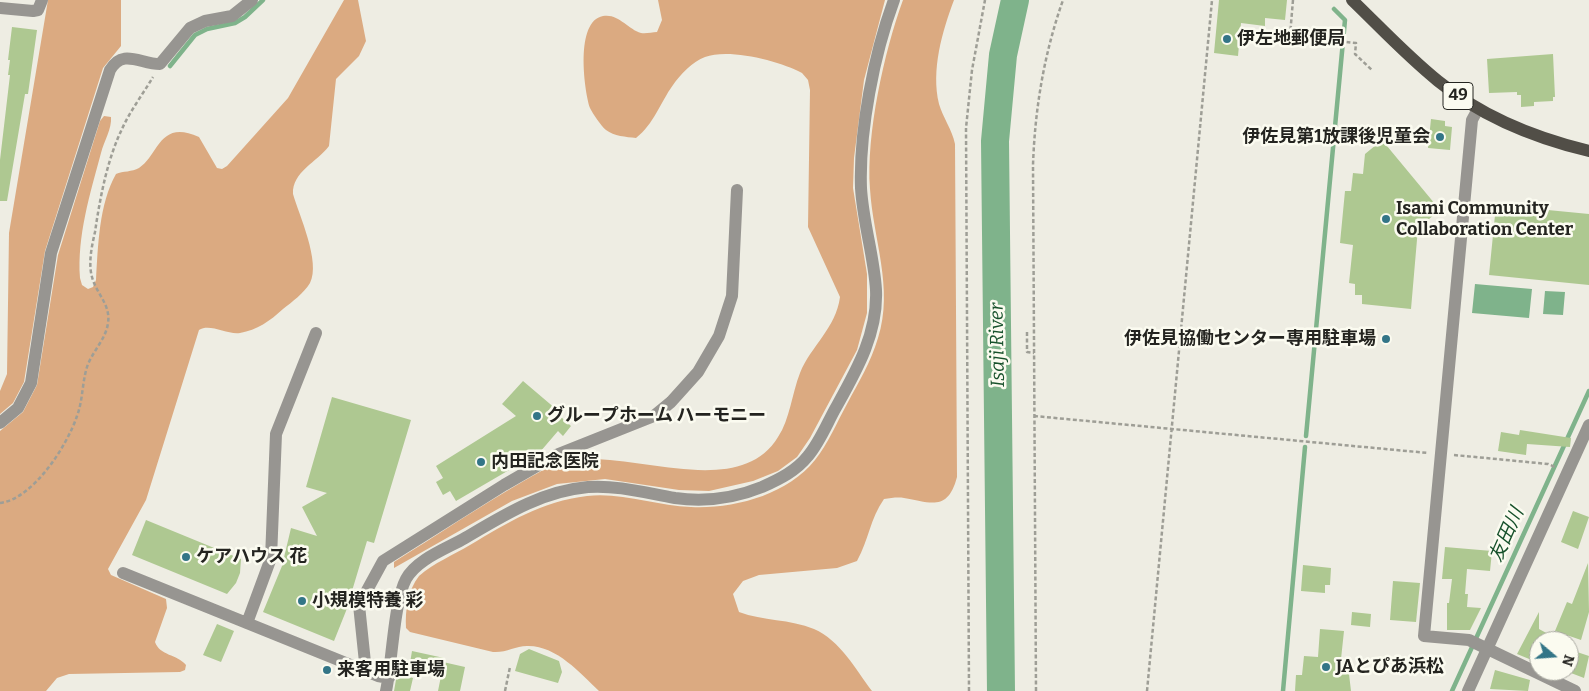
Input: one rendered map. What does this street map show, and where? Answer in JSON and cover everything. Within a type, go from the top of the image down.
[{"type":"main road","name":"49","points":[[1352,0],[1424,70],[1478,109],[1530,133],[1589,151]]},
{"type":"street","points":[[0,8],[33,11],[38,10],[42,0]]},
{"type":"street","points":[[0,423],[18,408],[31,383],[51,253],[110,70],[118,60],[125,58],[160,64],[190,28],[205,21],[232,16],[252,0]]},
{"type":"street","points":[[386,691],[400,599],[406,579],[421,563],[516,509],[551,494],[589,487],[620,488],[678,498],[725,497],[756,489],[782,478],[798,467],[811,453],[864,353],[875,314],[875,273],[861,187],[862,158],[872,82],[880,46],[894,0]]},
{"type":"street","points":[[1478,109],[1472,120],[1424,636],[1479,644],[1575,691]]},
{"type":"street","points":[[366,672],[360,605],[383,561],[504,484],[556,456],[654,416],[671,402],[698,372],[720,336],[732,296],[737,190]]},
{"type":"street","points":[[247,623],[271,558],[276,434],[316,333]]},
{"type":"street","points":[[1468,691],[1479,644],[1589,425]]},
{"type":"street","points":[[123,573],[366,672],[389,678]]},
{"type":"path","points":[[969,691],[966,128],[972,70],[985,0]]},
{"type":"path","points":[[1036,691],[1034,133],[1043,70],[1062,0]]},
{"type":"path","points":[[1147,691],[1212,0]]},
{"type":"path","points":[[1293,0],[1290,36],[1311,38]]},
{"type":"path","points":[[1327,40],[1356,42],[1355,54],[1373,71]]},
{"type":"path","points":[[0,503],[13,500],[31,489],[64,443],[77,416],[87,367],[109,322],[106,304],[94,284],[91,268],[101,197],[120,134],[160,64]]},
{"type":"path","points":[[1027,332],[1027,352],[1034,352]]},
{"type":"path","points":[[1034,416],[1548,464]]},
{"type":"path","points":[[505,691],[510,667]]},
{"type":"shaded area","points":[[48,0],[121,0],[121,46],[103,68],[45,251],[24,382],[13,403],[0,414],[0,391],[7,374],[9,233]]},
{"type":"shaded area","points":[[344,0],[358,0],[366,41],[359,56],[336,79],[329,146],[301,173],[294,186],[293,194],[311,251],[313,274],[310,283],[298,297],[273,317],[252,330],[235,333],[213,328],[199,330],[146,500],[108,569],[111,575],[166,599],[167,608],[155,642],[157,647],[165,653],[182,661],[186,665],[185,670],[180,672],[69,674],[57,678],[46,691],[0,691],[0,431],[23,412],[37,385],[58,255],[100,121],[104,116],[111,117],[82,231],[80,278],[82,285],[88,289],[93,287],[96,280],[103,212],[110,186],[116,174],[139,168],[168,135],[176,132],[199,137],[217,168],[222,169],[227,166],[288,98]]},
{"type":"shaded area","points":[[658,0],[885,0],[864,80],[854,158],[853,188],[867,274],[867,313],[857,350],[810,438],[797,457],[778,471],[753,481],[709,491],[679,490],[605,479],[557,484],[512,501],[394,568],[394,562],[474,511],[542,470],[558,463],[588,459],[678,469],[708,470],[736,467],[759,457],[782,430],[800,373],[834,318],[840,297],[808,227],[810,90],[808,80],[802,73],[793,68],[768,60],[727,54],[705,57],[691,65],[679,77],[648,126],[636,138],[620,136],[609,132],[595,117],[588,99],[584,57],[588,30],[594,21],[603,16],[608,16],[618,19],[641,33],[657,32],[662,20]]},
{"type":"shaded area","points":[[903,0],[954,0],[945,25],[939,51],[936,78],[939,104],[955,144],[957,477],[949,495],[944,500],[938,502],[931,503],[902,498],[884,499],[857,561],[837,568],[759,575],[743,581],[733,594],[739,612],[805,626],[832,640],[847,656],[872,691],[599,691],[567,661],[548,650],[527,646],[493,652],[410,632],[406,628],[407,607],[412,588],[419,576],[437,563],[526,514],[555,503],[600,495],[691,507],[708,507],[742,502],[775,491],[790,482],[803,472],[820,454],[868,364],[878,338],[882,319],[884,301],[883,282],[872,208],[869,167],[874,119],[883,68]]},
{"type":"shaded area","points":[[1475,284],[1532,289],[1529,318],[1472,313]]},
{"type":"shaded area","points":[[1545,291],[1565,292],[1563,315],[1543,314]]},
{"type":"building","name":"伊左地郵便局","points":[[1219,0],[1287,0],[1285,20],[1265,18],[1265,26],[1241,23],[1238,56],[1214,53]]},
{"type":"building","points":[[12,27],[37,30],[28,94],[25,94],[7,201],[0,201],[0,160],[10,75],[8,75],[10,60],[8,60]]},
{"type":"building","points":[[1553,54],[1555,97],[1553,97],[1553,101],[1534,102],[1534,106],[1521,107],[1521,95],[1517,95],[1517,92],[1489,93],[1487,59]]},
{"type":"building","name":"伊佐見第1放課後児童会","points":[[1431,119],[1445,121],[1445,126],[1452,127],[1450,150],[1428,148]]},
{"type":"building","name":"Isami Community Collaboration Center","points":[[1382,140],[1440,210],[1418,228],[1411,309],[1362,304],[1362,295],[1355,295],[1355,284],[1349,283],[1353,245],[1340,243],[1345,191],[1351,191],[1353,173],[1363,174],[1365,154]]},
{"type":"building","points":[[1496,205],[1589,214],[1589,285],[1489,275]]},
{"type":"building","points":[[523,381],[563,415],[561,417],[571,426],[563,436],[558,431],[540,452],[456,501],[450,491],[443,495],[436,482],[443,478],[436,466],[516,416],[502,404]]},
{"type":"building","points":[[332,397],[411,420],[374,543],[367,541],[346,611],[334,641],[263,612],[282,566],[291,528],[317,536],[302,507],[327,493],[306,487]]},
{"type":"building","points":[[1520,430],[1571,438],[1570,447],[1527,444],[1526,455],[1498,451],[1501,432],[1519,435]]},
{"type":"building","points":[[1573,511],[1589,517],[1578,549],[1561,542]]},
{"type":"building","name":"ケアハウス 花","points":[[146,520],[241,559],[240,573],[236,583],[227,594],[132,555]]},
{"type":"building","points":[[1445,547],[1492,551],[1490,571],[1467,569],[1465,594],[1468,594],[1467,607],[1481,608],[1470,630],[1447,630],[1447,603],[1449,603],[1452,579],[1442,579]]},
{"type":"building","points":[[1588,563],[1589,612],[1581,640],[1579,639],[1579,631],[1555,631],[1567,602],[1572,604]]},
{"type":"building","points":[[1303,565],[1331,568],[1330,585],[1325,585],[1325,593],[1301,591]]},
{"type":"building","points":[[1393,581],[1420,583],[1416,622],[1390,620]]},
{"type":"building","points":[[1352,612],[1371,614],[1370,627],[1351,625]]},
{"type":"building","points":[[1539,612],[1539,629],[1543,631],[1529,631]]},
{"type":"building","points":[[217,624],[234,631],[221,662],[203,655]]},
{"type":"building","name":"JAとぴあ浜松","points":[[1320,629],[1344,631],[1341,659],[1351,660],[1349,674],[1351,691],[1295,691],[1296,675],[1302,675],[1304,656],[1318,657]]},
{"type":"building","points":[[1529,631],[1529,659],[1517,654]]},
{"type":"building","points":[[529,649],[559,661],[562,672],[558,683],[515,671],[520,654]]},
{"type":"building","points":[[412,651],[444,658],[443,662],[465,667],[460,691],[438,691],[441,676],[409,669]]},
{"type":"building","points":[[1579,653],[1589,656],[1584,678],[1579,676]]},
{"type":"building","points":[[1495,670],[1530,681],[1528,691],[1490,689]]},
{"type":"building","points":[[397,674],[413,678],[410,691],[394,691]]},
{"type":"waterway","points":[[170,66],[195,35],[207,29],[235,23],[245,17],[263,0]]},
{"type":"waterway","name":"Isaji River","points":[[1001,691],[995,141],[1003,55],[1015,0]]},
{"type":"waterway","points":[[1306,436],[1345,20],[1334,9]]},
{"type":"waterway","name":"友田川","points":[[1452,691],[1589,391]]},
{"type":"waterway","points":[[1283,691],[1305,447]]},
{"type":"place","name":"伊左地郵便局","points":[[1227,39]]},
{"type":"place","name":"伊佐見第1放課後児童会","points":[[1440,137]]},
{"type":"place","name":"Isami Community Collaboration Center","points":[[1386,219]]},
{"type":"place","name":"伊佐見協働センター専用駐車場","points":[[1386,339]]},
{"type":"place","name":"グループホーム ハーモニー","points":[[537,416]]},
{"type":"place","name":"内田記念医院","points":[[481,462]]},
{"type":"place","name":"ケアハウス 花","points":[[186,557]]},
{"type":"place","name":"小規模特養 彩","points":[[302,601]]},
{"type":"place","name":"JAとぴあ浜松","points":[[1326,667]]},
{"type":"place","name":"来客用駐車場","points":[[327,670]]}]
